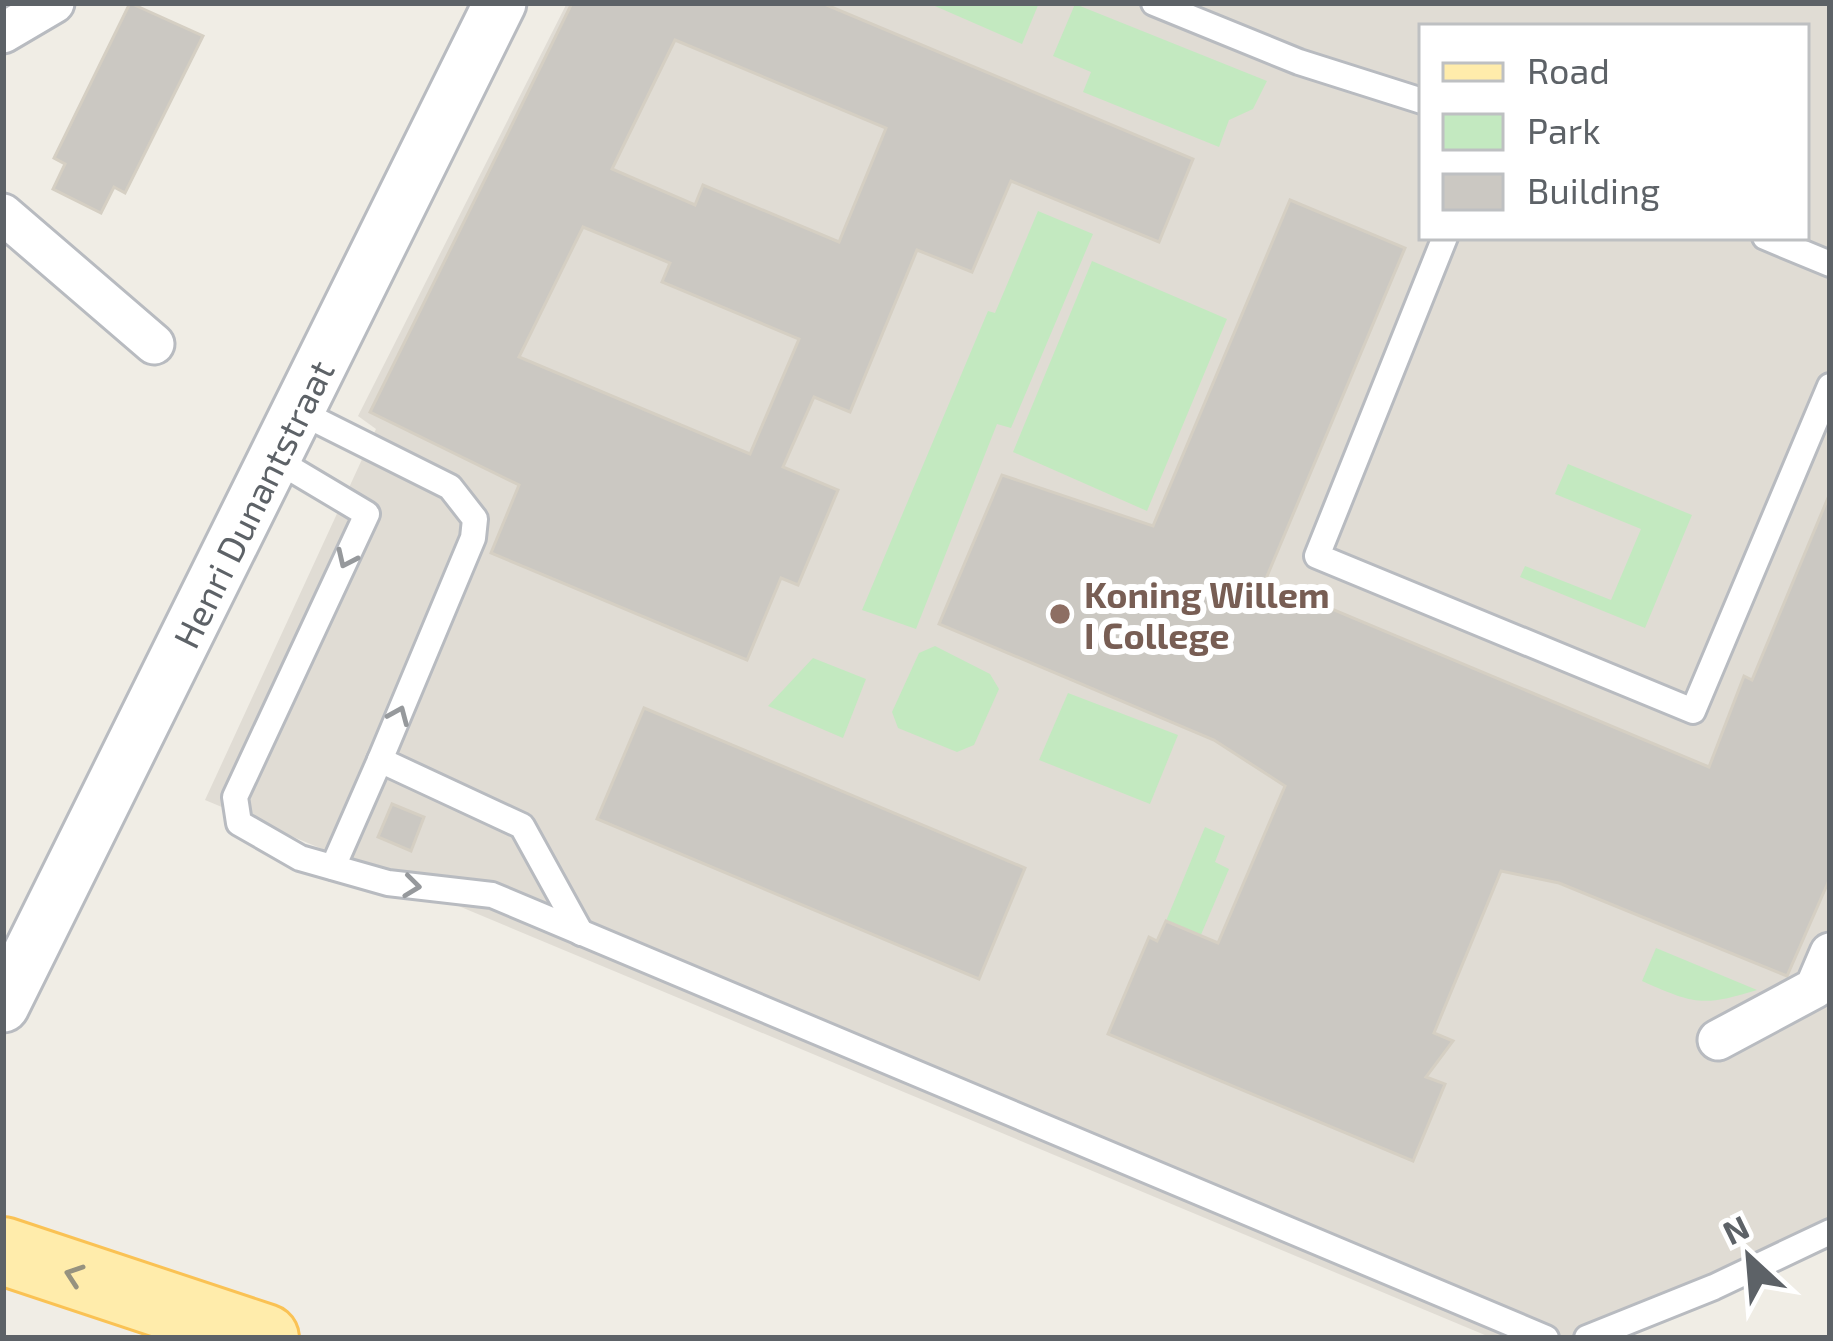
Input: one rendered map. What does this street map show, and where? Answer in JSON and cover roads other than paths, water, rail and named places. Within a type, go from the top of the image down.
[{"type":"main road","points":[[3,1251],[265,1338]]},
{"type":"street","points":[[3,33],[54,3]]},
{"type":"street","name":"Henri Dunantstraat","points":[[3,1006],[500,3]]},
{"type":"street","points":[[3,214],[154,344]]},
{"type":"street","points":[[1718,1040],[1815,988],[1830,953]]},
{"type":"lane","points":[[1154,3],[1299,62],[1419,100]]},
{"type":"lane","points":[[1444,240],[1317,556],[1693,711],[1830,386]]},
{"type":"lane","points":[[1773,240],[1830,264]]},
{"type":"lane","points":[[296,410],[450,487],[476,519],[473,538],[332,867]]},
{"type":"lane","points":[[273,458],[367,514],[235,797],[238,823],[300,858],[388,883],[491,895],[1546,1338]]},
{"type":"lane","points":[[380,760],[522,826],[581,933]]},
{"type":"lane","points":[[1587,1338],[1714,1287],[1830,1232]]},
{"type":"place","name":"Koning Willem I College","points":[[1060,614]]}]
